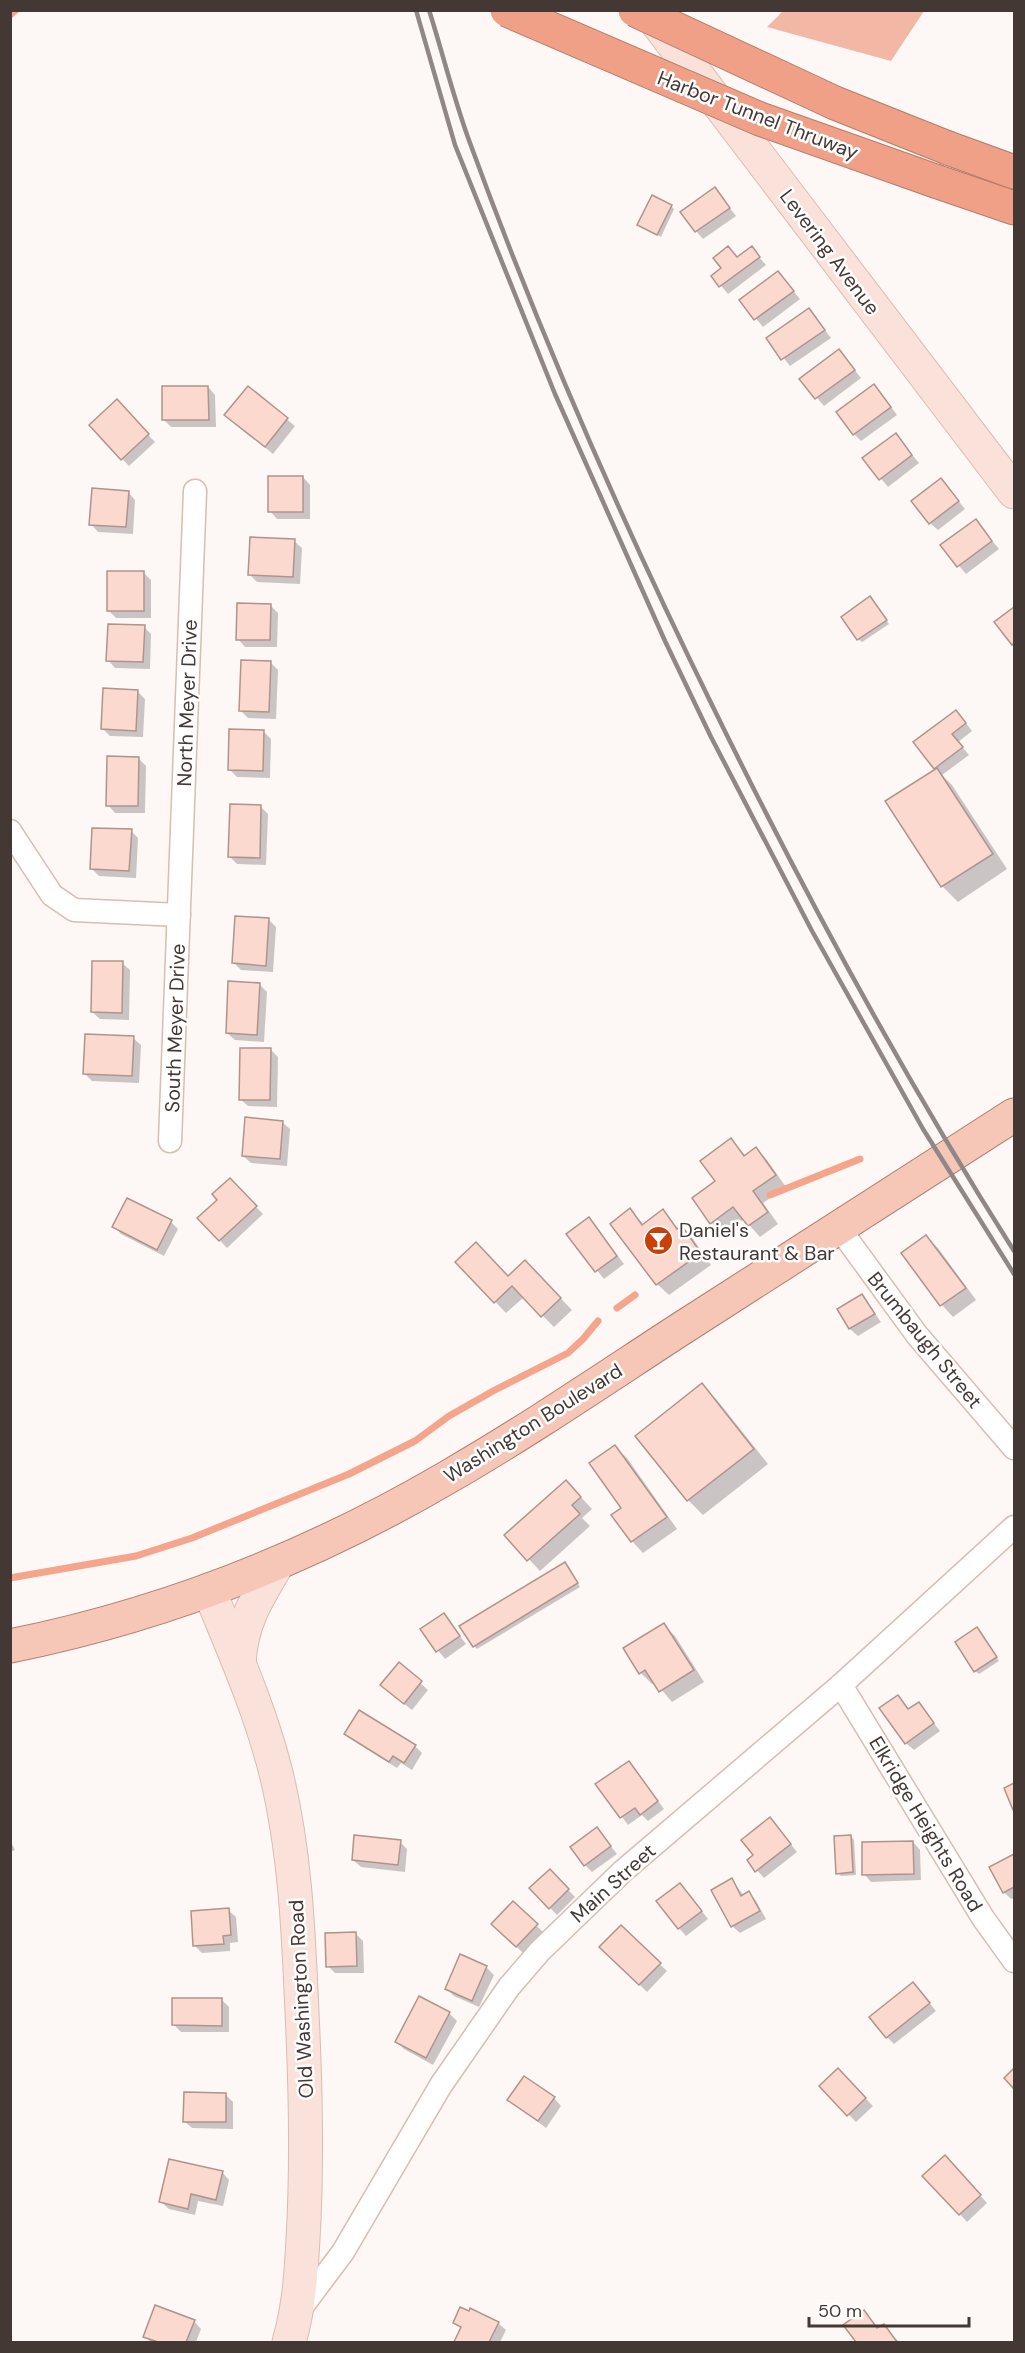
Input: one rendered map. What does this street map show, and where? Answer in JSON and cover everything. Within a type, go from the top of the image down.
[{"type":"highway","name":"Harbor Tunnel Thruway","points":[[507,10],[760,119],[1014,208]]},
{"type":"highway","name":"Harbor Tunnel Thruway","points":[[635,10],[835,103],[1014,172]]},
{"type":"main road","name":"Washington Boulevard","points":[[10,1646],[89,1627],[209,1590],[278,1563],[366,1521],[448,1477],[1014,1115]]},
{"type":"street","name":"Levering Avenue","points":[[648,10],[1014,492]]},
{"type":"street","name":"North Meyer Drive","points":[[179,915],[195,491]]},
{"type":"street","points":[[10,831],[52,894],[74,910],[179,915]]},
{"type":"street","name":"South Meyer Drive","points":[[170,1142],[179,915]]},
{"type":"street","name":"Brumbaugh Street","points":[[839,1228],[917,1335],[1014,1448]]},
{"type":"street","name":"Main Street","points":[[293,2328],[343,2252],[441,2085],[509,1987],[548,1943],[623,1871],[842,1685],[1014,1527]]},
{"type":"street","name":"Old Washington Road","points":[[239,1662],[241,1637],[249,1613],[278,1563]]},
{"type":"street","name":"Old Washington Road","points":[[209,1590],[239,1662],[275,1769],[288,1832],[294,1880],[307,2132],[306,2195],[293,2328]]},
{"type":"street","name":"Elkridge Heights Road","points":[[842,1685],[983,1918],[1014,1961]]},
{"type":"shaded area","points":[[783,11],[924,11],[891,61],[767,27]]},
{"type":"building","points":[[715,187],[730,208],[695,232],[680,212]]},
{"type":"building","points":[[652,195],[672,205],[657,235],[637,225]]},
{"type":"building","points":[[728,246],[737,257],[752,246],[760,257],[719,287],[711,276],[721,268],[713,258]]},
{"type":"building","points":[[778,271],[794,291],[754,320],[739,300]]},
{"type":"building","points":[[809,308],[825,330],[781,360],[766,338]]},
{"type":"building","points":[[839,349],[855,370],[815,399],[799,379]]},
{"type":"building","points":[[874,384],[891,407],[853,435],[836,412]]},
{"type":"building","points":[[162,386],[208,386],[209,420],[162,420]]},
{"type":"building","points":[[248,386],[288,418],[265,447],[224,415]]},
{"type":"building","points":[[117,399],[149,434],[121,460],[89,425]]},
{"type":"building","points":[[896,433],[912,455],[879,480],[862,458]]},
{"type":"building","points":[[268,476],[303,476],[303,512],[268,512]]},
{"type":"building","points":[[941,478],[959,501],[929,524],[911,501]]},
{"type":"building","points":[[92,488],[129,491],[126,527],[89,525]]},
{"type":"building","points":[[976,519],[992,541],[957,567],[940,545]]},
{"type":"building","points":[[250,537],[295,539],[293,577],[248,575]]},
{"type":"building","points":[[107,571],[144,571],[144,611],[107,611]]},
{"type":"building","points":[[870,596],[887,620],[857,640],[841,617]]},
{"type":"building","points":[[237,603],[271,604],[270,640],[236,640]]},
{"type":"building","points":[[1014,607],[1014,643],[1012,645],[994,622]]},
{"type":"building","points":[[108,624],[145,625],[143,662],[106,661]]},
{"type":"building","points":[[241,660],[271,661],[269,712],[239,711]]},
{"type":"building","points":[[103,688],[138,690],[136,731],[101,729]]},
{"type":"building","points":[[956,710],[966,723],[952,734],[963,747],[934,769],[913,742]]},
{"type":"building","points":[[229,729],[264,730],[263,771],[228,770]]},
{"type":"building","points":[[107,756],[139,757],[138,806],[106,806]]},
{"type":"building","points":[[937,768],[993,854],[941,887],[885,801]]},
{"type":"building","points":[[230,804],[261,805],[260,858],[228,857]]},
{"type":"building","points":[[92,828],[132,829],[129,871],[90,869]]},
{"type":"building","points":[[235,916],[269,918],[266,966],[232,963]]},
{"type":"building","points":[[92,961],[123,961],[122,1013],[91,1012]]},
{"type":"building","points":[[228,981],[260,983],[257,1035],[226,1033]]},
{"type":"building","points":[[85,1034],[134,1036],[132,1076],[83,1074]]},
{"type":"building","points":[[240,1048],[271,1048],[270,1100],[239,1100]]},
{"type":"building","points":[[245,1117],[283,1121],[280,1159],[242,1156]]},
{"type":"building","points":[[731,1138],[744,1156],[756,1147],[776,1175],[753,1191],[768,1212],[748,1226],[733,1207],[710,1224],[692,1198],[715,1181],[700,1161]]},
{"type":"building","points":[[230,1178],[257,1206],[219,1241],[197,1218],[217,1200],[212,1194]]},
{"type":"building","points":[[127,1198],[172,1220],[157,1250],[112,1227]]},
{"type":"building","name":"Daniel's Restaurant & Bar","points":[[630,1208],[642,1225],[663,1209],[677,1229],[682,1226],[701,1253],[656,1285],[610,1224]]},
{"type":"building","points":[[589,1217],[617,1256],[595,1272],[566,1234]]},
{"type":"building","points":[[926,1235],[966,1288],[940,1306],[901,1253]]},
{"type":"building","points":[[476,1242],[508,1276],[525,1260],[561,1298],[541,1317],[512,1286],[494,1303],[455,1262]]},
{"type":"building","points":[[862,1294],[875,1314],[849,1329],[837,1309]]},
{"type":"building","points":[[702,1383],[754,1449],[687,1501],[635,1436]]},
{"type":"building","points":[[615,1445],[667,1517],[631,1542],[611,1515],[621,1508],[589,1463]]},
{"type":"building","points":[[566,1480],[581,1497],[572,1505],[580,1514],[527,1561],[504,1535]]},
{"type":"building","points":[[565,1562],[578,1583],[473,1647],[459,1626]]},
{"type":"building","points":[[444,1613],[460,1636],[436,1652],[420,1629]]},
{"type":"building","points":[[664,1623],[694,1670],[659,1692],[645,1670],[639,1674],[623,1648]]},
{"type":"building","points":[[977,1627],[997,1657],[974,1672],[955,1642]]},
{"type":"building","points":[[399,1662],[422,1681],[404,1704],[380,1685]]},
{"type":"building","points":[[898,1695],[908,1709],[919,1702],[934,1723],[905,1744],[879,1708]]},
{"type":"building","points":[[359,1710],[416,1745],[404,1763],[393,1756],[389,1762],[344,1734]]},
{"type":"building","points":[[629,1761],[658,1801],[640,1815],[635,1808],[620,1818],[595,1784]]},
{"type":"building","points":[[1014,1783],[1014,1810],[1013,1810],[1004,1788]]},
{"type":"building","points":[[770,1817],[791,1844],[755,1872],[747,1860],[753,1855],[741,1840]]},
{"type":"building","points":[[597,1827],[611,1846],[584,1866],[570,1847]]},
{"type":"building","points":[[354,1835],[401,1840],[398,1865],[352,1860]]},
{"type":"building","points":[[851,1835],[853,1872],[836,1874],[834,1836]]},
{"type":"building","points":[[913,1841],[914,1874],[862,1875],[862,1842]]},
{"type":"building","points":[[1014,1854],[1014,1887],[1003,1893],[989,1867]]},
{"type":"building","points":[[550,1869],[569,1889],[549,1909],[529,1888]]},
{"type":"building","points":[[732,1878],[741,1896],[749,1891],[760,1911],[731,1927],[711,1890]]},
{"type":"building","points":[[680,1883],[702,1911],[678,1929],[656,1901]]},
{"type":"building","points":[[513,1901],[538,1924],[516,1947],[491,1924]]},
{"type":"building","points":[[229,1908],[231,1935],[223,1936],[224,1944],[193,1946],[191,1911]]},
{"type":"building","points":[[621,1925],[661,1963],[639,1985],[599,1947]]},
{"type":"building","points":[[356,1932],[357,1966],[326,1967],[325,1933]]},
{"type":"building","points":[[460,1954],[487,1966],[472,2001],[445,1989]]},
{"type":"building","points":[[913,1982],[930,2003],[886,2038],[869,2017]]},
{"type":"building","points":[[419,1996],[450,2012],[426,2058],[395,2042]]},
{"type":"building","points":[[172,1998],[222,1998],[222,2026],[172,2025]]},
{"type":"building","points":[[838,2068],[866,2098],[847,2116],[819,2086]]},
{"type":"building","points":[[1014,2068],[1014,2089],[1004,2078]]},
{"type":"building","points":[[524,2076],[555,2097],[538,2121],[507,2100]]},
{"type":"building","points":[[184,2092],[226,2093],[226,2122],[183,2122]]},
{"type":"building","points":[[945,2155],[981,2195],[959,2215],[922,2176]]},
{"type":"building","points":[[169,2159],[223,2171],[216,2200],[191,2194],[188,2209],[159,2202]]},
{"type":"building","points":[[155,2305],[195,2320],[186,2342],[158,2342],[143,2337]]},
{"type":"building","points":[[460,2307],[469,2311],[470,2308],[499,2322],[489,2342],[454,2342],[461,2327],[453,2323]]},
{"type":"building","points":[[864,2310],[877,2328],[884,2324],[897,2342],[856,2342],[843,2325]]},
{"type":"waterway","points":[[10,15],[16,10]]},
{"type":"waterway","points":[[770,1195],[860,1159]]},
{"type":"waterway","points":[[617,1308],[635,1295]]},
{"type":"waterway","points":[[10,1578],[136,1556],[192,1538],[349,1474],[415,1441],[449,1416],[568,1353],[598,1321]]},
{"type":"railway","points":[[416,10],[455,145],[555,394],[665,641],[711,737],[812,931],[923,1129],[1014,1274]]},
{"type":"railway","points":[[429,10],[464,127],[497,215],[554,358],[647,569],[748,777],[819,915],[894,1051],[1014,1251]]},
{"type":"place","name":"Daniel's Restaurant & Bar","points":[[658,1241]]}]
